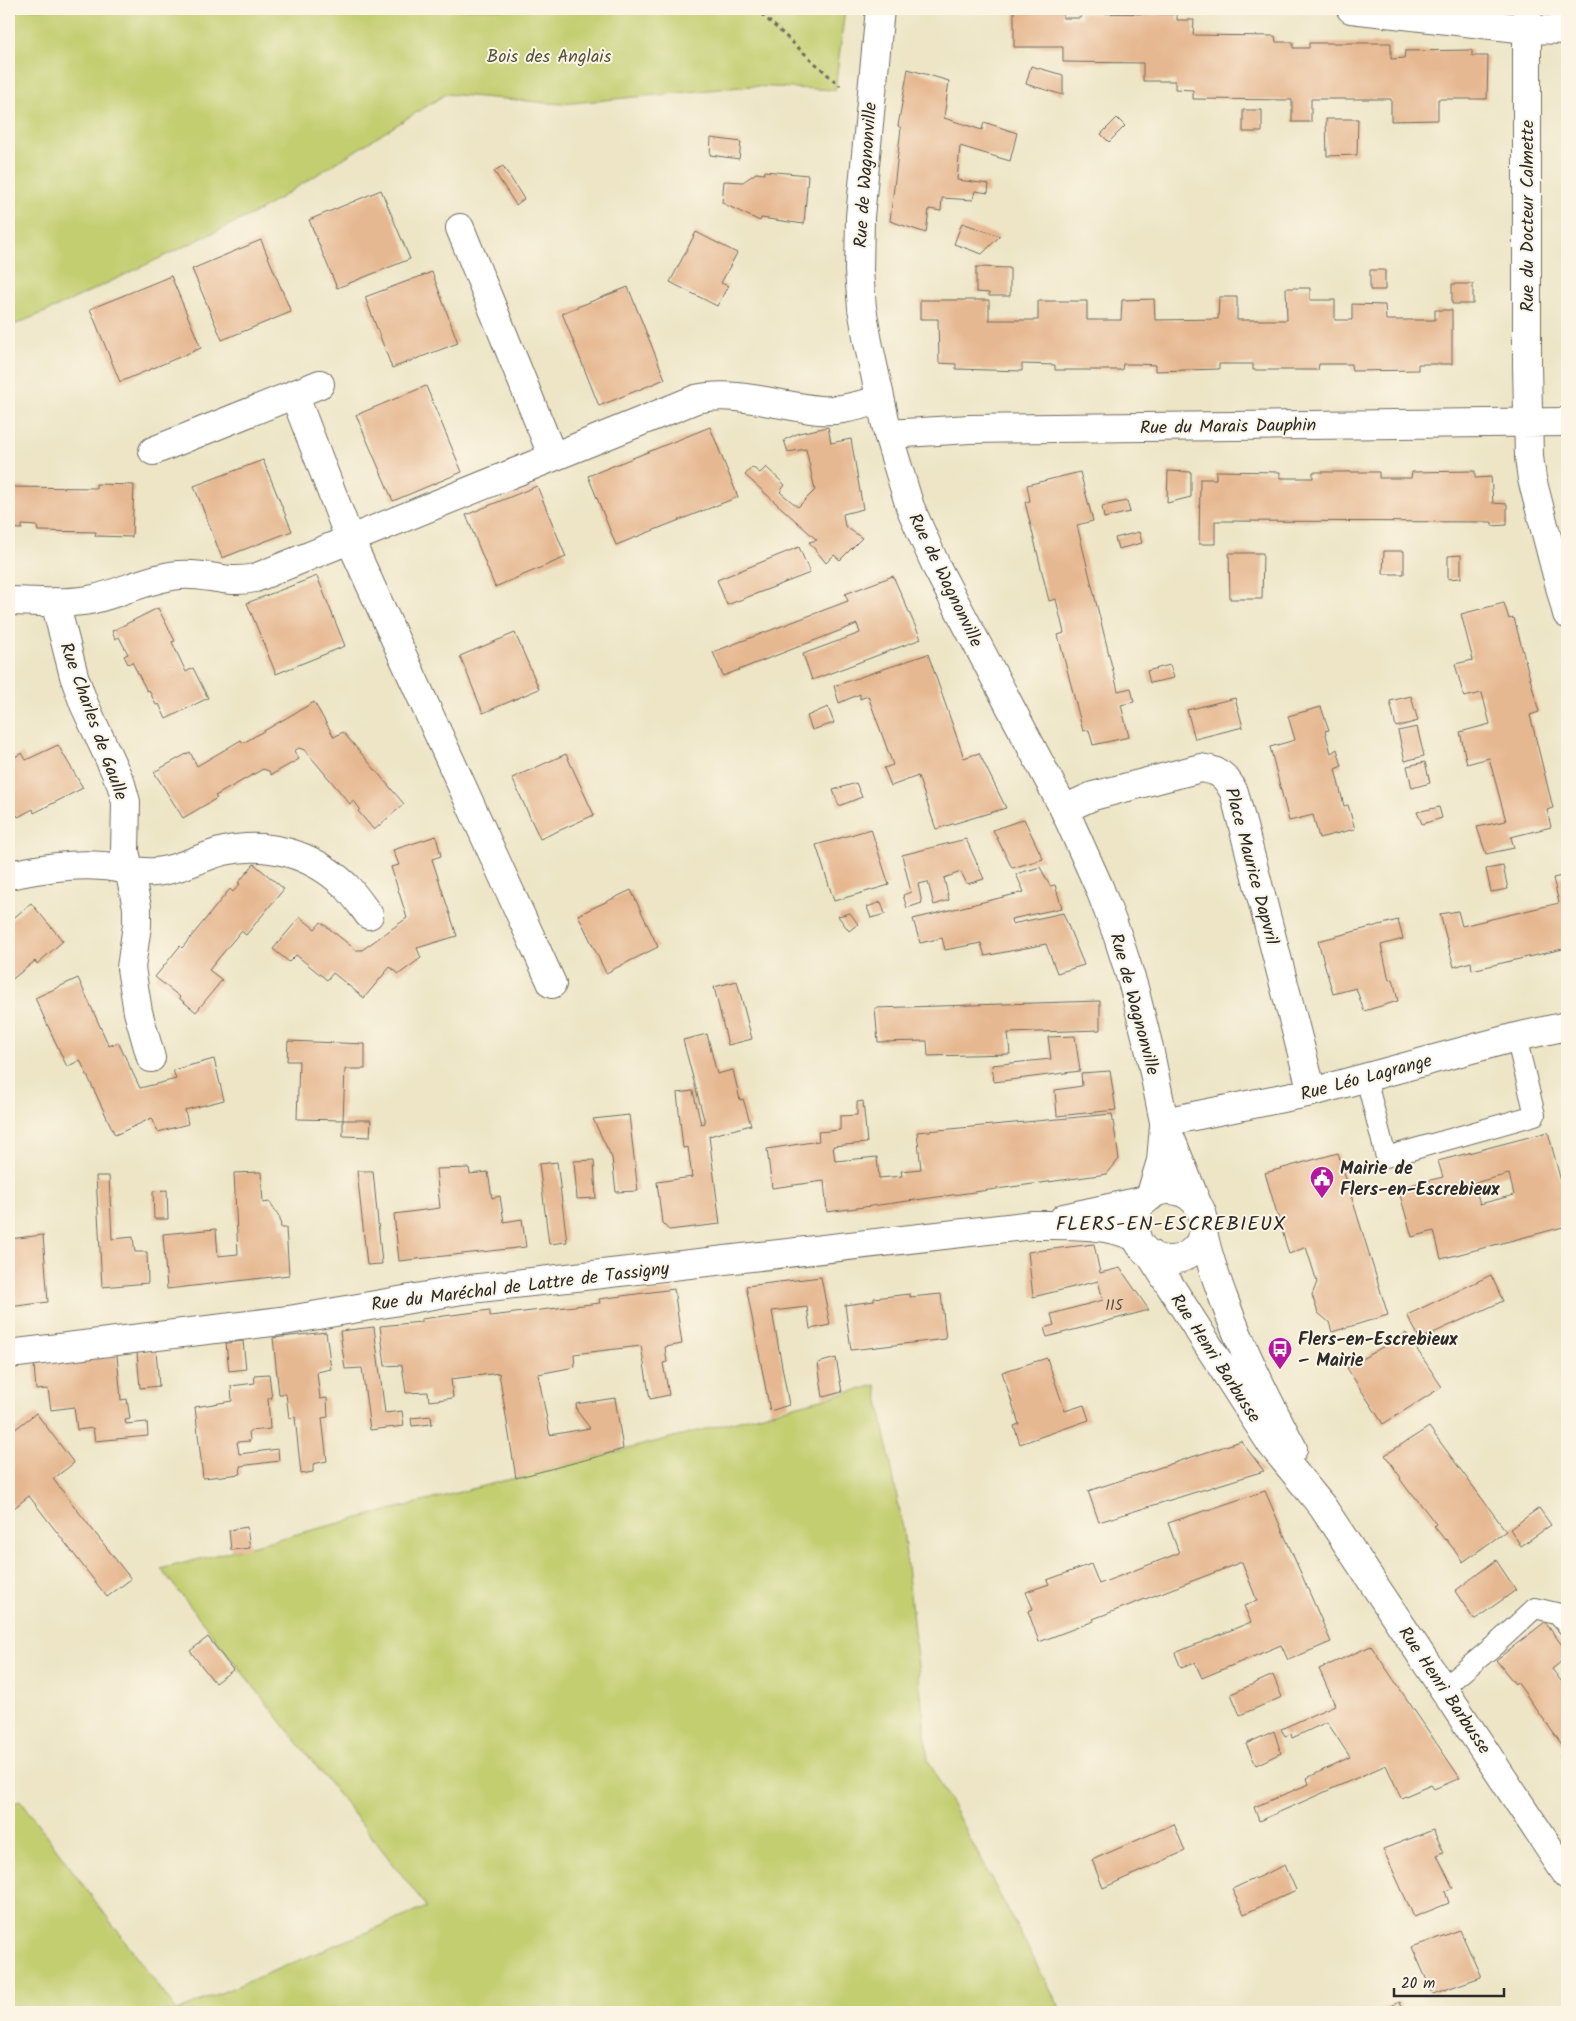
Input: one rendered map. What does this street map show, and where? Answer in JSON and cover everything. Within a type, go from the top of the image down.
[{"type":"street","name":"Rue de Wagnonville","points":[[880,9],[860,217],[859,271],[862,308],[888,434],[910,507],[937,568],[1064,810],[1118,937],[1145,1031],[1164,1122],[1201,1218]]},
{"type":"street","points":[[1350,9],[1527,19],[1567,30]]},
{"type":"street","name":"Rue du Docteur Calmette","points":[[1527,19],[1528,423]]},
{"type":"street","points":[[460,228],[553,457]]},
{"type":"street","points":[[153,451],[320,384]]},
{"type":"street","points":[[294,394],[350,540],[552,984]]},
{"type":"street","points":[[9,600],[80,602],[163,577],[194,574],[225,581],[255,578],[696,399],[730,396],[820,410],[844,409],[880,400]]},
{"type":"street","name":"Rue du Marais Dauphin","points":[[888,434],[970,429],[1567,422]]},
{"type":"street","points":[[1528,423],[1532,479],[1567,614]]},
{"type":"street","name":"Rue Charles de Gaulle","points":[[55,602],[74,676],[84,704],[121,784],[126,802],[125,851],[137,907],[137,925],[131,968],[133,990],[151,1058]]},
{"type":"street","name":"Place Maurice Dapvril","points":[[1064,810],[1093,796],[1201,768],[1215,770],[1228,780],[1234,792],[1312,1092]]},
{"type":"street","points":[[9,875],[77,865],[105,866],[153,873],[171,870],[222,852],[266,847],[312,861],[347,887],[369,915]]},
{"type":"street","name":"Rue Léo Lagrange","points":[[1164,1122],[1312,1092],[1516,1037],[1567,1026]]},
{"type":"street","name":"Rue de Wagnonville","points":[[1148,1198],[1162,1153],[1164,1122]]},
{"type":"street","points":[[1165,1191],[1186,1195],[1201,1218],[1198,1246],[1185,1256],[1175,1260],[1165,1260],[1143,1246],[1134,1228],[1135,1217],[1139,1207],[1148,1198],[1165,1191]]},
{"type":"street","name":"Rue du Maréchal de Lattre de Tassigny","points":[[9,1354],[271,1323],[462,1290],[1033,1225],[1148,1198]]},
{"type":"street","name":"Rue Henri Barbusse","points":[[1201,1218],[1213,1268],[1232,1321],[1254,1372],[1322,1506]]},
{"type":"street","name":"Rue du Maréchal de Lattre de Tassigny","points":[[1033,1225],[1086,1226],[1114,1231],[1143,1246]]},
{"type":"street","name":"Rue Henri Barbusse","points":[[1143,1246],[1272,1445],[1322,1506],[1567,1875]]},
{"type":"lane","points":[[1366,1078],[1386,1157],[1535,1115],[1516,1037]]},
{"type":"lane","points":[[1443,1688],[1495,1645],[1535,1608],[1556,1613],[1567,1625]]},
{"type":"path","points":[[756,9],[833,82],[870,106]]},
{"type":"green space","name":"Bois des Anglais","points":[[9,9],[845,9],[835,90],[751,86],[562,104],[446,94],[259,211],[57,307],[9,327]]},
{"type":"green space","points":[[876,1385],[903,1529],[928,1760],[1062,2012],[9,2012],[9,1806],[20,1800],[177,2011],[427,1907],[161,1569]]},
{"type":"building","points":[[1014,9],[1063,9],[1063,18],[1081,18],[1081,13],[1177,14],[1177,20],[1194,20],[1193,35],[1275,36],[1276,42],[1293,42],[1293,48],[1309,48],[1309,43],[1391,43],[1391,59],[1404,58],[1405,51],[1472,50],[1472,56],[1488,56],[1487,99],[1438,99],[1438,120],[1391,121],[1391,99],[1311,99],[1311,122],[1292,122],[1292,100],[1193,99],[1193,90],[1175,89],[1175,81],[1143,81],[1143,63],[1063,62],[1063,47],[1014,47]]},
{"type":"building","points":[[1031,66],[1063,75],[1063,95],[1026,84]]},
{"type":"building","points":[[908,69],[949,81],[944,118],[982,130],[984,122],[1017,133],[1010,161],[960,146],[957,180],[989,184],[988,193],[975,191],[973,200],[942,198],[941,211],[929,209],[926,233],[890,221],[901,128],[898,126]]},
{"type":"building","points":[[1243,110],[1262,110],[1262,132],[1243,132]]},
{"type":"building","points":[[1117,118],[1125,126],[1109,142],[1101,134]]},
{"type":"building","points":[[1326,119],[1358,119],[1357,155],[1327,156]]},
{"type":"building","points":[[711,138],[741,142],[739,159],[710,155]]},
{"type":"building","points":[[503,166],[524,199],[516,205],[494,171]]},
{"type":"building","points":[[765,171],[808,175],[804,224],[761,218],[760,221],[722,203],[724,181],[743,182],[756,173],[764,174]]},
{"type":"building","points":[[381,190],[410,259],[337,288],[309,220]]},
{"type":"building","points":[[962,223],[1000,236],[982,254],[954,244]]},
{"type":"building","points":[[696,232],[737,253],[721,283],[728,286],[717,306],[670,282]]},
{"type":"building","points":[[261,240],[291,312],[222,340],[192,269]]},
{"type":"building","points":[[976,267],[1010,268],[1010,296],[989,296],[989,293],[976,292]]},
{"type":"building","points":[[1370,270],[1385,270],[1385,290],[1370,290]]},
{"type":"building","points":[[432,272],[458,343],[392,368],[365,297]]},
{"type":"building","points":[[171,276],[201,348],[120,382],[90,309]]},
{"type":"building","points":[[1452,284],[1473,284],[1473,304],[1452,304]]},
{"type":"building","points":[[628,287],[665,379],[599,406],[562,313]]},
{"type":"building","points":[[1286,288],[1310,288],[1310,300],[1335,300],[1335,320],[1352,320],[1352,304],[1385,305],[1386,320],[1435,320],[1435,310],[1452,310],[1452,364],[1418,364],[1418,370],[1352,371],[1351,364],[1319,364],[1318,370],[1253,370],[1253,364],[1219,364],[1219,369],[1155,371],[1155,365],[1138,364],[1123,364],[1122,370],[1055,370],[1055,365],[1022,364],[1022,371],[956,369],[956,364],[939,363],[938,319],[920,319],[920,300],[989,300],[989,320],[1038,320],[1038,301],[1087,301],[1087,320],[1121,320],[1122,300],[1154,299],[1155,320],[1218,319],[1219,297],[1237,297],[1237,320],[1287,320]]},
{"type":"building","points":[[426,386],[462,472],[393,501],[356,415]]},
{"type":"building","points":[[710,427],[738,497],[616,545],[588,476]]},
{"type":"building","points":[[828,427],[831,443],[851,439],[863,509],[843,514],[845,526],[862,538],[840,560],[834,555],[826,563],[809,542],[817,540],[745,475],[752,467],[760,473],[766,467],[785,485],[780,492],[798,507],[815,490],[806,449],[788,452],[784,440],[799,433]]},
{"type":"building","points":[[263,460],[292,531],[222,558],[194,486]]},
{"type":"building","points":[[1168,471],[1191,472],[1191,497],[1167,503]]},
{"type":"building","points":[[1216,471],[1280,472],[1280,478],[1313,478],[1313,472],[1379,472],[1379,478],[1411,478],[1412,472],[1475,471],[1475,478],[1491,477],[1493,503],[1507,504],[1507,525],[1492,526],[1492,522],[1215,521],[1215,544],[1199,544],[1200,479],[1216,479]]},
{"type":"building","points":[[1080,472],[1093,521],[1077,525],[1118,691],[1131,688],[1134,702],[1121,705],[1129,737],[1093,745],[1089,730],[1083,731],[1058,635],[1064,633],[1056,599],[1049,601],[1025,502],[1030,501],[1027,485]]},
{"type":"building","points":[[96,484],[134,485],[132,537],[95,536],[96,532],[38,531],[37,526],[22,525],[22,529],[9,528],[9,487],[96,488]]},
{"type":"building","points":[[537,486],[566,557],[495,587],[466,515]]},
{"type":"building","points":[[1127,501],[1130,512],[1104,518],[1102,506]]},
{"type":"building","points":[[1139,532],[1142,543],[1118,549],[1115,538]]},
{"type":"building","points":[[799,547],[810,573],[727,605],[717,580]]},
{"type":"building","points":[[1384,551],[1404,551],[1404,574],[1383,574]]},
{"type":"building","points":[[1229,553],[1263,553],[1262,599],[1230,599]]},
{"type":"building","points":[[1461,555],[1461,578],[1448,579],[1448,556]]},
{"type":"building","points":[[317,576],[345,646],[276,674],[247,603]]},
{"type":"building","points":[[893,576],[921,639],[812,680],[803,654],[860,633],[857,624],[723,676],[713,652],[848,601],[845,594]]},
{"type":"building","points":[[1504,603],[1509,619],[1514,618],[1539,712],[1530,715],[1553,808],[1547,810],[1551,827],[1511,837],[1514,848],[1486,854],[1477,827],[1506,821],[1489,758],[1467,764],[1460,732],[1490,724],[1482,693],[1464,697],[1455,664],[1473,660],[1461,614]]},
{"type":"building","points":[[158,608],[175,641],[172,642],[186,672],[193,668],[208,698],[166,719],[159,704],[156,705],[149,690],[147,691],[132,662],[128,664],[124,656],[128,654],[119,637],[115,639],[112,631]]},
{"type":"building","points":[[515,633],[539,689],[483,713],[460,656]]},
{"type":"building","points":[[928,654],[964,758],[979,753],[1006,808],[936,829],[918,776],[891,786],[884,768],[893,765],[868,696],[860,699],[860,694],[839,703],[834,686]]},
{"type":"building","points":[[1170,665],[1174,678],[1150,683],[1147,671]]},
{"type":"building","points":[[1411,696],[1418,721],[1396,727],[1390,701]]},
{"type":"building","points":[[1235,698],[1243,727],[1195,739],[1187,710]]},
{"type":"building","points":[[314,702],[334,737],[343,732],[404,804],[374,830],[358,811],[360,809],[354,801],[350,804],[305,750],[299,748],[294,751],[299,759],[271,775],[269,771],[263,769],[215,796],[217,798],[183,818],[154,772],[190,752],[197,766],[241,740],[243,743]]},
{"type":"building","points":[[828,707],[834,723],[812,730],[807,716]]},
{"type":"building","points":[[1321,707],[1329,730],[1325,731],[1331,753],[1337,749],[1342,766],[1335,769],[1344,806],[1348,805],[1355,829],[1319,838],[1313,815],[1289,821],[1270,747],[1295,740],[1288,716]]},
{"type":"building","points":[[1417,727],[1424,756],[1405,761],[1398,731]]},
{"type":"building","points":[[58,745],[83,788],[34,813],[33,809],[18,817],[17,815],[9,819],[9,760],[22,753],[26,760]]},
{"type":"building","points":[[566,754],[594,815],[540,839],[512,778]]},
{"type":"building","points":[[1425,762],[1430,783],[1412,788],[1407,766]]},
{"type":"building","points":[[856,783],[862,797],[839,806],[833,790]]},
{"type":"building","points":[[1439,807],[1442,818],[1422,824],[1417,812]]},
{"type":"building","points":[[1024,819],[1043,859],[1012,868],[993,830]]},
{"type":"building","points":[[871,829],[889,885],[834,901],[816,845]]},
{"type":"building","points":[[436,836],[441,856],[432,859],[457,936],[417,948],[421,958],[399,974],[390,967],[364,998],[333,973],[327,980],[296,955],[289,962],[273,949],[300,917],[315,929],[321,922],[356,950],[362,950],[407,918],[391,867],[399,865],[393,850]]},
{"type":"building","points":[[966,839],[984,879],[967,884],[961,872],[944,878],[949,900],[934,905],[928,882],[918,884],[922,903],[907,908],[903,895],[911,892],[902,855]]},
{"type":"building","points":[[254,864],[284,889],[246,935],[241,931],[209,970],[222,980],[196,1012],[155,977],[180,946],[182,948],[230,889],[233,892]]},
{"type":"building","points":[[1503,866],[1508,889],[1491,892],[1486,869]]},
{"type":"building","points":[[1040,867],[1050,886],[1055,885],[1062,908],[1011,919],[1012,924],[1063,913],[1084,965],[1057,973],[1046,944],[985,956],[981,943],[945,950],[942,938],[920,943],[913,919],[1024,892],[1016,874]]},
{"type":"building","points":[[1567,875],[1567,948],[1472,970],[1471,962],[1454,967],[1440,914],[1458,911],[1462,926],[1559,903],[1553,878]]},
{"type":"building","points":[[631,890],[658,947],[606,973],[578,915]]},
{"type":"building","points":[[881,902],[885,914],[871,918],[867,907]]},
{"type":"building","points":[[31,903],[63,941],[37,964],[35,961],[10,981],[9,922]]},
{"type":"building","points":[[850,913],[858,924],[849,931],[838,916]]},
{"type":"building","points":[[1398,920],[1403,939],[1381,945],[1389,980],[1393,979],[1398,1001],[1364,1011],[1356,988],[1333,994],[1318,941]]},
{"type":"building","points":[[78,978],[109,1046],[118,1042],[140,1088],[176,1079],[173,1070],[214,1059],[224,1100],[185,1110],[188,1124],[158,1132],[152,1118],[115,1135],[80,1060],[67,1067],[35,998]]},
{"type":"building","points":[[737,981],[752,1039],[728,1045],[714,987]]},
{"type":"building","points":[[1100,1001],[1100,1030],[1008,1033],[1010,1054],[928,1056],[927,1041],[878,1042],[875,1008]]},
{"type":"building","points":[[707,1034],[717,1074],[733,1070],[740,1100],[743,1099],[751,1125],[709,1136],[720,1224],[669,1230],[662,1223],[657,1182],[692,1177],[688,1147],[683,1148],[677,1093],[693,1091],[701,1124],[705,1123],[683,1040]]},
{"type":"building","points":[[1075,1036],[1080,1071],[994,1082],[992,1065],[1051,1059],[1048,1037]]},
{"type":"building","points":[[288,1041],[365,1044],[365,1069],[345,1069],[343,1120],[297,1119],[299,1061],[287,1061]]},
{"type":"building","points":[[1110,1071],[1116,1110],[1057,1116],[1055,1090],[1082,1086],[1081,1073]]},
{"type":"building","points":[[863,1101],[867,1143],[833,1146],[835,1161],[877,1157],[879,1178],[902,1176],[901,1171],[921,1169],[917,1132],[1112,1114],[1119,1159],[1107,1174],[827,1212],[824,1181],[772,1188],[767,1149],[819,1141],[818,1132],[840,1130],[840,1116],[857,1115],[857,1102]]},
{"type":"building","points":[[629,1115],[638,1191],[616,1192],[612,1158],[593,1119]]},
{"type":"building","points":[[343,1120],[371,1120],[370,1137],[343,1136]]},
{"type":"building","points":[[1548,1132],[1567,1204],[1567,1226],[1441,1259],[1434,1231],[1412,1237],[1398,1188],[1443,1177],[1438,1161]],"holes":[[[1509,1174],[1514,1195],[1480,1204],[1474,1183]]]},
{"type":"building","points":[[1338,1153],[1388,1315],[1332,1332],[1329,1322],[1318,1313],[1312,1295],[1317,1282],[1306,1247],[1289,1254],[1265,1173]]},
{"type":"building","points":[[594,1160],[596,1198],[577,1199],[574,1161]]},
{"type":"building","points":[[557,1162],[567,1242],[549,1244],[539,1164]]},
{"type":"building","points":[[469,1168],[470,1174],[488,1172],[492,1198],[500,1196],[504,1222],[522,1219],[526,1247],[399,1261],[394,1214],[440,1208],[436,1169]]},
{"type":"building","points":[[357,1171],[373,1171],[382,1264],[367,1265]]},
{"type":"building","points":[[261,1172],[263,1203],[270,1202],[280,1218],[281,1228],[286,1228],[289,1275],[167,1289],[163,1234],[216,1229],[218,1256],[238,1254],[234,1173]]},
{"type":"building","points":[[96,1176],[109,1176],[112,1239],[133,1237],[135,1252],[147,1252],[148,1283],[102,1287]]},
{"type":"building","points":[[167,1190],[168,1219],[154,1219],[153,1191]]},
{"type":"building","points":[[43,1235],[48,1302],[9,1307],[9,1239]]},
{"type":"building","points":[[1094,1244],[1100,1273],[1120,1268],[1149,1310],[1047,1337],[1044,1328],[1054,1325],[1051,1314],[1103,1300],[1098,1281],[1033,1297],[1028,1252]]},
{"type":"building","points":[[1491,1275],[1503,1301],[1420,1339],[1407,1315]]},
{"type":"building","points":[[821,1277],[830,1325],[810,1329],[807,1307],[772,1311],[789,1405],[770,1411],[746,1286]]},
{"type":"building","points":[[674,1289],[682,1344],[665,1347],[667,1362],[663,1363],[669,1395],[650,1399],[641,1346],[574,1354],[575,1367],[538,1374],[550,1435],[590,1428],[577,1411],[576,1404],[615,1398],[623,1449],[600,1456],[516,1478],[499,1373],[451,1379],[453,1398],[429,1401],[428,1392],[406,1393],[402,1365],[385,1366],[380,1326],[421,1322],[421,1319],[490,1310],[490,1316],[600,1303],[599,1299]]},
{"type":"building","points":[[910,1294],[910,1297],[941,1294],[946,1339],[851,1350],[845,1305],[874,1301],[874,1298]]},
{"type":"building","points":[[374,1327],[385,1413],[402,1411],[404,1426],[370,1430],[362,1368],[345,1369],[340,1331]]},
{"type":"building","points":[[326,1332],[331,1369],[317,1372],[320,1399],[327,1398],[328,1417],[322,1418],[327,1461],[313,1464],[313,1472],[301,1474],[295,1417],[289,1418],[286,1394],[279,1394],[273,1338]]},
{"type":"building","points":[[1406,1333],[1442,1387],[1383,1424],[1347,1368]]},
{"type":"building","points":[[243,1341],[246,1369],[229,1371],[226,1343]]},
{"type":"building","points":[[156,1350],[159,1386],[140,1388],[137,1353]]},
{"type":"building","points":[[117,1355],[121,1400],[127,1399],[130,1419],[125,1420],[126,1424],[147,1422],[148,1436],[95,1441],[93,1428],[77,1430],[74,1407],[51,1410],[48,1389],[36,1390],[34,1365]]},
{"type":"building","points":[[836,1358],[842,1392],[823,1397],[818,1363]]},
{"type":"building","points":[[1047,1358],[1065,1411],[1084,1405],[1089,1420],[1020,1444],[1014,1426],[1019,1424],[1002,1372]]},
{"type":"building","points":[[269,1374],[272,1398],[268,1398],[270,1429],[249,1431],[250,1441],[237,1442],[239,1454],[278,1449],[279,1461],[240,1466],[241,1474],[203,1478],[195,1407],[232,1401],[231,1386],[255,1383],[254,1375]]},
{"type":"building","points":[[36,1413],[74,1463],[53,1479],[131,1579],[107,1597],[29,1496],[14,1508],[9,1501],[9,1434]]},
{"type":"building","points":[[431,1416],[432,1424],[412,1426],[411,1418]]},
{"type":"building","points":[[1429,1427],[1506,1531],[1463,1562],[1434,1526],[1436,1524],[1411,1494],[1385,1455]]},
{"type":"building","points":[[1241,1441],[1264,1471],[1099,1522],[1088,1491]]},
{"type":"building","points":[[1265,1491],[1331,1642],[1288,1660],[1281,1645],[1202,1678],[1195,1663],[1181,1668],[1175,1653],[1251,1622],[1244,1606],[1257,1601],[1242,1562],[1093,1619],[1094,1621],[1039,1642],[1028,1611],[1033,1609],[1026,1592],[1049,1584],[1047,1580],[1091,1564],[1099,1584],[1179,1553],[1168,1523]]},
{"type":"building","points":[[1539,1508],[1551,1525],[1521,1546],[1510,1529]]},
{"type":"building","points":[[247,1527],[250,1548],[231,1550],[229,1530]]},
{"type":"building","points":[[1496,1560],[1516,1590],[1474,1620],[1455,1591]]},
{"type":"building","points":[[1545,1622],[1567,1652],[1567,1657],[1552,1669],[1567,1689],[1567,1763],[1560,1754],[1565,1749],[1517,1682],[1515,1684],[1496,1660]]},
{"type":"building","points":[[208,1637],[233,1670],[215,1683],[190,1651]]},
{"type":"building","points":[[1371,1646],[1460,1778],[1434,1789],[1431,1785],[1401,1798],[1386,1765],[1259,1821],[1254,1807],[1309,1784],[1307,1778],[1350,1757],[1327,1722],[1292,1738],[1291,1734],[1285,1736],[1281,1729],[1335,1705],[1319,1669]]},
{"type":"building","points":[[1273,1675],[1282,1697],[1240,1715],[1231,1694]]},
{"type":"building","points":[[1274,1731],[1281,1753],[1256,1765],[1246,1744]]},
{"type":"building","points":[[1174,1824],[1185,1851],[1103,1888],[1092,1860]]},
{"type":"building","points":[[1433,1830],[1444,1852],[1437,1855],[1453,1888],[1445,1891],[1449,1903],[1414,1917],[1383,1849]]},
{"type":"building","points":[[1285,1865],[1296,1890],[1244,1914],[1232,1889]]},
{"type":"building","points":[[1460,1930],[1481,1977],[1433,1994],[1412,1947]]},
{"type":"building","points":[[1400,2002],[1404,2012],[1376,2012]]},
{"type":"place","name":"Mairie de Flers-en-Escrebieux","points":[[1322,1199]]},
{"type":"place","name":"Flers-en-Escrebieux – Mairie","points":[[1280,1370]]},
{"type":"district","name":"FLERS-EN-ESCREBIEUX","points":[[1171,1223]]}]
